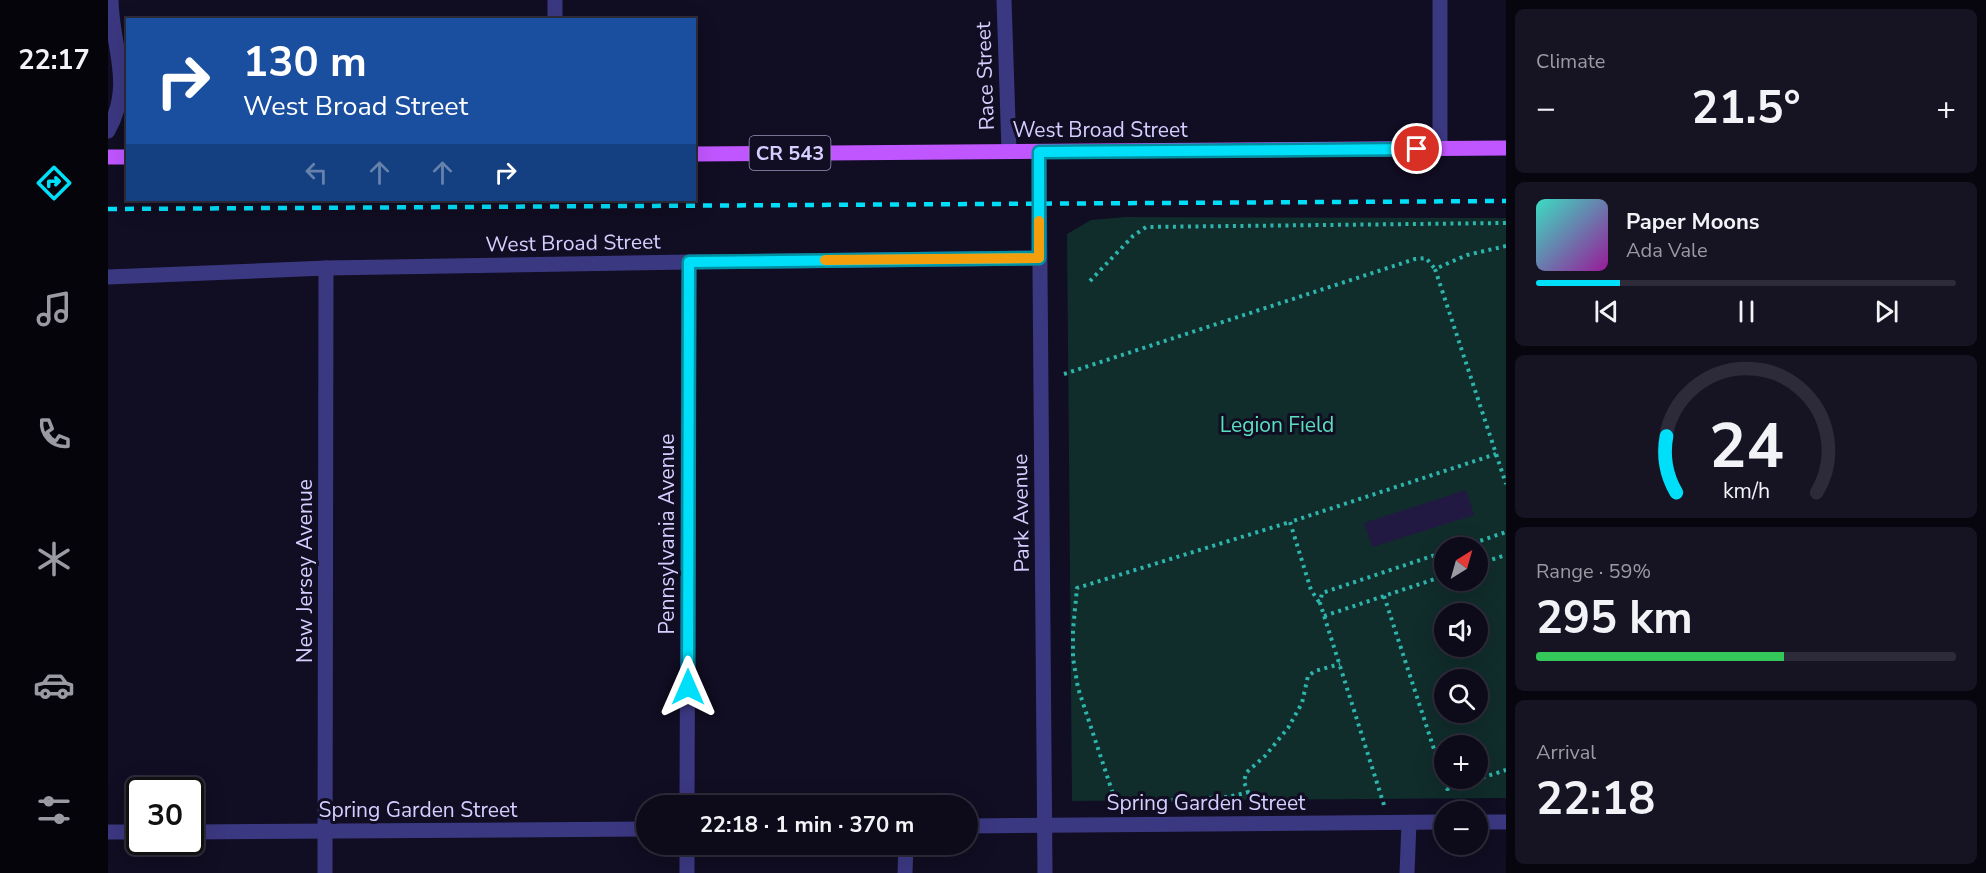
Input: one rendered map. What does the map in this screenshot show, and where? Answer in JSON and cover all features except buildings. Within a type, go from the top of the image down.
[{"type":"main road","name":"West Broad Street","points":[[696,154],[1506,148]]},
{"type":"main road","points":[[108,157],[126,158]]},
{"type":"street","points":[[108,131],[117,112],[122,88],[121,62],[112,22],[111,0]]},
{"type":"street","points":[[555,0],[555,18]]},
{"type":"street","name":"Race Street","points":[[1004,0],[1009,151]]},
{"type":"street","points":[[1440,0],[1440,148]]},
{"type":"street","points":[[108,40],[112,22]]},
{"type":"street","name":"Park Avenue","points":[[1039,152],[1045,873]]},
{"type":"street","name":"West Broad Street","points":[[108,277],[326,268],[1039,258]]},
{"type":"street","name":"Pennsylvania Avenue","points":[[687,795],[689,262]]},
{"type":"street","name":"New Jersey Avenue","points":[[325,873],[326,268]]},
{"type":"street","name":"Spring Garden Street","points":[[978,826],[1434,822]]},
{"type":"street","points":[[1488,822],[1506,822]]},
{"type":"street","points":[[1407,873],[1409,823]]},
{"type":"street","name":"Spring Garden Street","points":[[204,832],[636,829]]},
{"type":"street","points":[[108,832],[126,832]]},
{"type":"street","points":[[687,855],[687,873]]},
{"type":"street","points":[[905,873],[906,855]]},
{"type":"path","points":[[1090,281],[1133,236],[1146,227],[1506,223]]},
{"type":"path","points":[[1435,269],[1467,255],[1506,246]]},
{"type":"path","points":[[1064,374],[1415,259],[1426,258],[1435,269],[1506,484]]},
{"type":"path","points":[[1249,792],[1228,797],[1134,802],[1115,800],[1078,688],[1073,658],[1077,588],[1290,522],[1496,454]]},
{"type":"path","points":[[1290,522],[1311,590],[1320,603],[1340,663],[1389,823]]},
{"type":"path","points":[[1488,538],[1506,532]]},
{"type":"path","points":[[1320,603],[1322,593],[1434,555]]},
{"type":"path","points":[[1488,561],[1506,555]]},
{"type":"path","points":[[1324,616],[1434,579]]},
{"type":"path","points":[[1384,596],[1447,789],[1506,770]]},
{"type":"path","points":[[1259,824],[1244,782],[1246,773],[1265,756],[1288,728],[1302,703],[1308,676],[1315,671],[1340,663]]},
{"type":"green space","name":"Legion Field","points":[[1125,217],[1506,218],[1506,798],[1072,801],[1067,234],[1091,220]]},
{"type":"railway","points":[[108,209],[1506,201]]},
{"type":"slow traffic","points":[[825,260],[1039,258],[1039,221]]},
{"type":"route","points":[[688,687],[689,262],[1039,258],[1039,152],[1417,149]]}]
